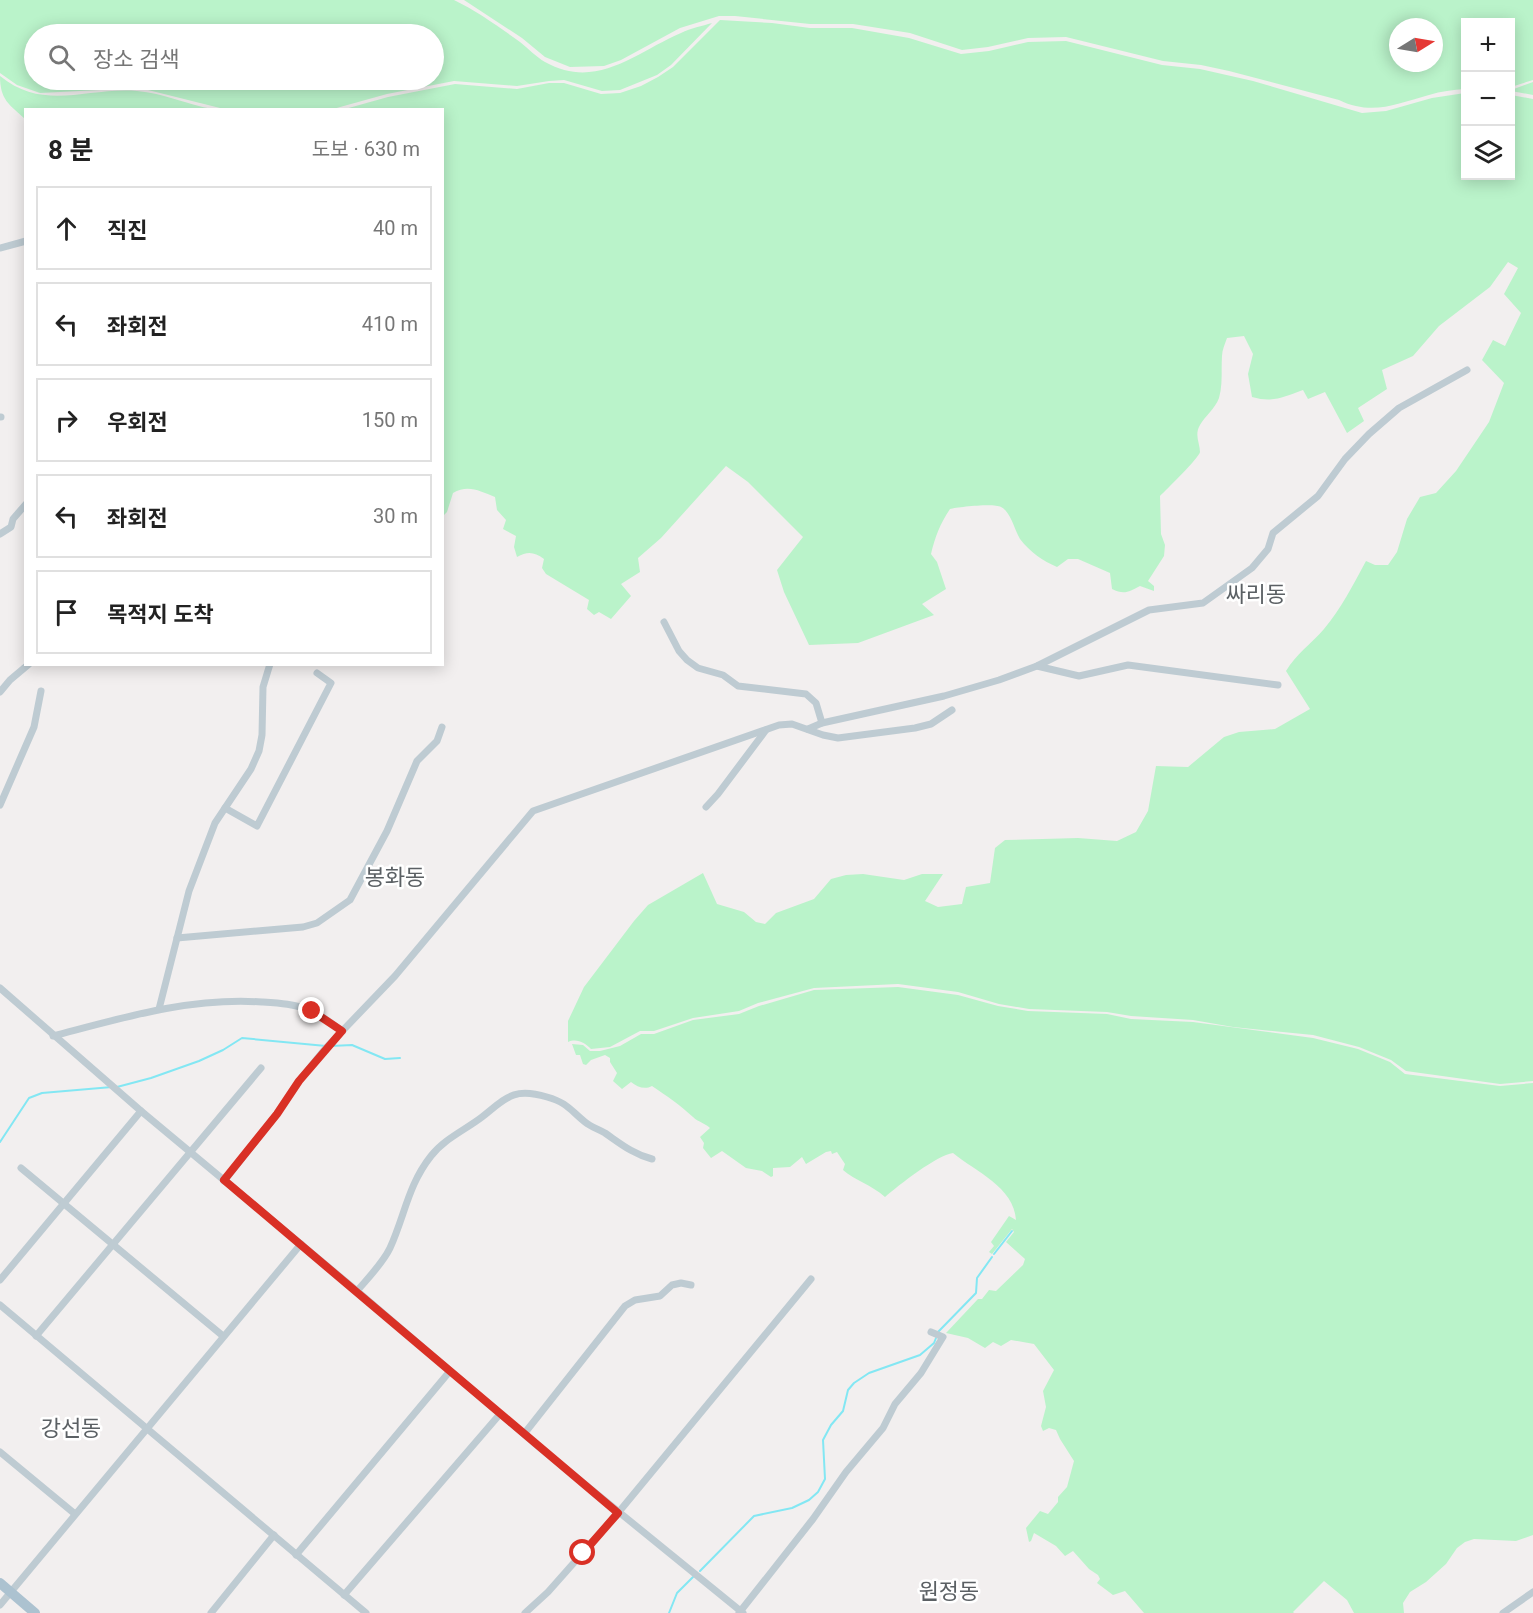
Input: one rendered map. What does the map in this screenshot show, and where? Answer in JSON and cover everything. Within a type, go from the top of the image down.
[{"type":"main road","points":[[0,1583],[35,1613]]},
{"type":"street","points":[[0,248],[24,242]]},
{"type":"street","points":[[808,729],[822,723],[944,696],[999,680],[1037,666],[1149,610],[1203,603],[1252,568],[1268,549],[1273,533],[1318,496],[1345,459],[1369,434],[1399,408],[1467,370]]},
{"type":"street","points":[[0,534],[11,527],[24,506]]},
{"type":"street","points":[[664,622],[679,651],[698,668],[723,675],[738,686],[806,694],[816,703],[822,723]]},
{"type":"street","points":[[1037,666],[1079,676],[1128,665],[1278,685]]},
{"type":"street","points":[[0,692],[27,666]]},
{"type":"street","points":[[159,1009],[189,891],[214,823],[251,769],[259,751],[262,735],[263,687],[269,666]]},
{"type":"street","points":[[225,808],[257,826],[331,683],[316,673]]},
{"type":"street","points":[[0,805],[34,727],[41,691]]},
{"type":"street","points":[[224,1180],[325,1049],[395,976],[533,811],[779,725],[792,724],[838,738],[915,728],[931,724],[952,710]]},
{"type":"street","points":[[177,938],[303,927],[317,923],[350,900],[387,831],[417,761],[437,741],[442,727]]},
{"type":"street","points":[[706,807],[766,730]]},
{"type":"street","points":[[0,988],[53,1036],[500,1414],[741,1612],[846,1472],[883,1428],[896,1404],[921,1373],[944,1337],[931,1332]]},
{"type":"street","points":[[53,1036],[159,1009],[205,1002],[242,1001],[285,1004],[312,1011],[342,1031]]},
{"type":"street","points":[[36,1336],[261,1068]]},
{"type":"street","points":[[357,1292],[389,1251],[411,1187],[431,1156],[442,1144],[510,1096],[526,1093],[560,1101],[572,1109],[582,1121],[602,1131],[624,1148],[652,1159]]},
{"type":"street","points":[[0,1280],[141,1110]]},
{"type":"street","points":[[21,1168],[223,1336]]},
{"type":"street","points":[[0,1605],[301,1244]]},
{"type":"street","points":[[525,1613],[548,1592],[618,1513],[811,1279]]},
{"type":"street","points":[[524,1434],[625,1306],[635,1300],[660,1296],[672,1285],[681,1283],[691,1285]]},
{"type":"street","points":[[0,1305],[366,1613]]},
{"type":"street","points":[[296,1555],[450,1371]]},
{"type":"street","points":[[344,1595],[500,1414]]},
{"type":"street","points":[[0,1452],[75,1514]]},
{"type":"street","points":[[211,1613],[274,1535]]},
{"type":"street","points":[[1503,1613],[1533,1592]]},
{"type":"green space","points":[[0,0],[454,0],[496,25],[545,62],[564,70],[582,72],[599,71],[616,66],[685,31],[712,23],[671,65],[657,75],[620,90],[602,91],[564,80],[517,86],[454,81],[444,83],[444,24],[24,24],[24,87],[0,73]]},
{"type":"green space","points":[[464,0],[1533,0],[1533,80],[1515,86],[1515,18],[1461,18],[1461,89],[1373,108],[1351,105],[1229,71],[1163,61],[1066,37],[1028,38],[962,50],[910,33],[853,24],[810,24],[735,16],[719,16],[680,28],[621,60],[604,66],[570,67],[545,57],[522,38]]},
{"type":"green space","points":[[720,20],[810,28],[852,28],[909,38],[961,54],[989,51],[1028,42],[1066,41],[1162,65],[1200,69],[1253,81],[1362,113],[1386,111],[1432,98],[1461,94],[1461,180],[1515,180],[1515,96],[1533,99],[1533,1081],[1500,1084],[1406,1071],[1391,1060],[1359,1047],[1313,1035],[1107,1012],[1029,1009],[999,1004],[958,992],[898,984],[814,988],[758,1003],[739,1011],[693,1018],[654,1031],[640,1031],[610,1047],[591,1049],[581,1042],[568,1042],[568,1021],[584,987],[634,921],[648,905],[703,873],[717,904],[744,912],[756,922],[765,924],[776,913],[814,899],[831,879],[846,875],[863,874],[904,880],[922,874],[943,874],[925,901],[938,907],[962,904],[966,887],[990,883],[995,848],[1005,840],[1078,838],[1117,841],[1136,832],[1148,811],[1156,766],[1188,767],[1224,737],[1239,732],[1275,729],[1310,709],[1286,671],[1294,659],[1330,621],[1366,561],[1375,565],[1388,565],[1397,552],[1407,519],[1420,497],[1436,493],[1456,471],[1489,422],[1504,383],[1482,360],[1493,340],[1505,346],[1521,313],[1504,294],[1518,268],[1508,262],[1490,287],[1439,326],[1413,356],[1382,370],[1387,389],[1358,408],[1364,421],[1347,433],[1325,392],[1308,399],[1303,390],[1272,399],[1252,397],[1248,374],[1253,354],[1244,336],[1227,338],[1222,354],[1219,398],[1198,429],[1200,452],[1160,496],[1161,534],[1165,545],[1164,556],[1148,581],[1154,586],[1154,591],[1140,586],[1126,592],[1116,591],[1112,589],[1110,573],[1078,559],[1068,559],[1057,567],[1047,562],[1024,544],[1012,521],[1001,507],[984,505],[954,508],[950,509],[941,525],[931,554],[937,562],[946,589],[922,604],[934,615],[858,643],[809,645],[784,592],[777,570],[803,537],[748,482],[726,466],[661,538],[638,558],[640,572],[621,584],[631,596],[611,619],[599,612],[594,615],[587,609],[589,600],[546,574],[542,568],[544,559],[531,553],[517,557],[514,547],[516,536],[503,529],[506,520],[497,510],[495,497],[474,489],[458,490],[453,493],[444,515],[444,108],[349,108],[424,90],[444,90],[444,86],[455,84],[517,89],[549,83],[564,83],[601,94],[620,93],[658,77],[673,67]]},
{"type":"green space","points":[[0,76],[16,87],[50,96],[137,91],[208,108],[24,108],[24,118],[10,105],[0,84]]},
{"type":"green space","points":[[1533,82],[1533,95],[1515,92],[1515,89]]},
{"type":"green space","points":[[31,90],[100,90],[40,93]]},
{"type":"green space","points":[[148,90],[408,90],[337,108],[220,108]]},
{"type":"green space","points":[[898,987],[958,995],[998,1006],[1028,1011],[1107,1014],[1131,1019],[1193,1022],[1313,1038],[1358,1049],[1390,1062],[1405,1074],[1500,1086],[1533,1083],[1533,1535],[1516,1541],[1474,1539],[1465,1542],[1457,1548],[1446,1564],[1426,1582],[1410,1592],[1403,1603],[1404,1613],[1354,1613],[1347,1600],[1324,1581],[1294,1613],[1144,1613],[1125,1591],[1113,1595],[1097,1583],[1100,1579],[1098,1575],[1089,1569],[1073,1551],[1065,1556],[1056,1546],[1034,1533],[1029,1542],[1026,1528],[1040,1511],[1048,1514],[1058,1502],[1058,1497],[1067,1487],[1074,1461],[1056,1430],[1049,1428],[1043,1431],[1041,1426],[1046,1407],[1043,1391],[1054,1370],[1034,1344],[1011,1340],[1001,1346],[993,1342],[985,1348],[968,1338],[946,1333],[978,1299],[982,1299],[989,1290],[996,1291],[1023,1265],[1025,1259],[1006,1242],[1014,1232],[1012,1229],[992,1254],[989,1252],[994,1246],[991,1242],[1009,1216],[1016,1220],[1014,1208],[1001,1189],[953,1153],[928,1165],[885,1197],[843,1170],[845,1164],[837,1152],[832,1154],[831,1151],[826,1152],[806,1164],[802,1157],[790,1167],[773,1168],[771,1177],[762,1171],[746,1168],[722,1151],[711,1158],[703,1148],[704,1143],[700,1137],[710,1128],[708,1126],[695,1119],[652,1086],[641,1087],[631,1082],[622,1089],[613,1081],[617,1073],[610,1058],[605,1055],[591,1060],[586,1065],[583,1064],[572,1044],[583,1045],[590,1051],[600,1051],[620,1046],[641,1034],[654,1034],[693,1020],[739,1014],[814,990]]},
{"type":"waterway","points":[[117,1087],[199,1061],[242,1038],[326,1046]]},
{"type":"waterway","points":[[331,1046],[352,1045],[385,1059],[400,1058]]},
{"type":"waterway","points":[[0,1142],[29,1098],[42,1093],[112,1087]]},
{"type":"waterway","points":[[994,1254],[1012,1231]]},
{"type":"waterway","points":[[938,1332],[976,1293],[977,1278],[992,1257]]},
{"type":"waterway","points":[[700,1571],[754,1516],[792,1508],[809,1500],[818,1492],[825,1479],[823,1440],[831,1425],[843,1411],[848,1390],[869,1373],[920,1355],[934,1343],[936,1338]]},
{"type":"waterway","points":[[669,1613],[677,1593],[693,1577]]},
{"type":"district","name":"싸리동","points":[[1256,594]]},
{"type":"district","name":"봉화동","points":[[395,877]]},
{"type":"district","name":"강선동","points":[[71,1428]]},
{"type":"district","name":"원정동","points":[[949,1591]]},
{"type":"route","points":[[312,1011],[342,1031],[299,1081],[277,1114],[224,1180],[618,1513],[583,1553]]}]
